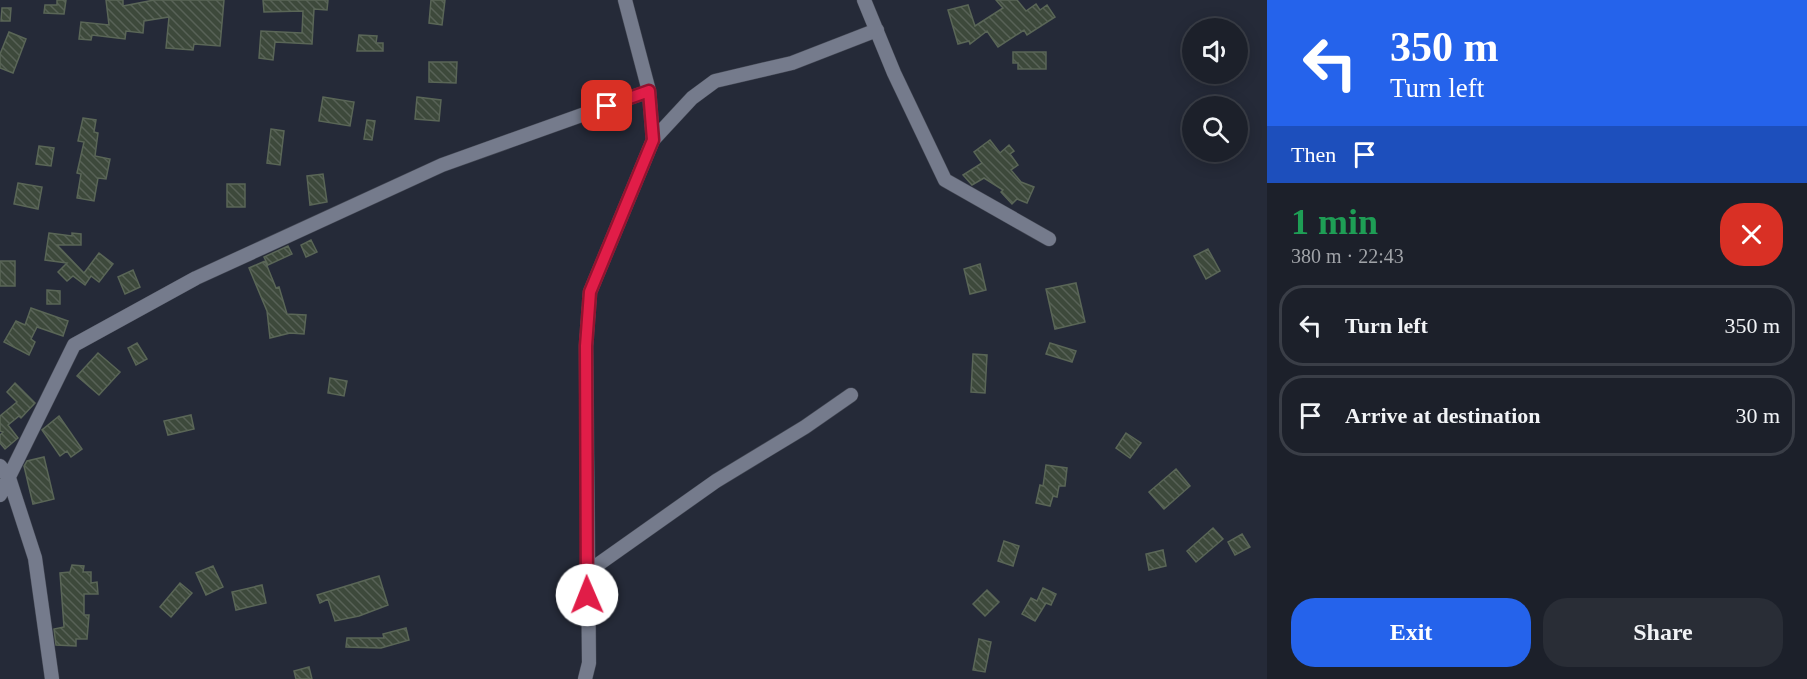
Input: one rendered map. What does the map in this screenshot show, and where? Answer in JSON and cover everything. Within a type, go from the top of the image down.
[{"type":"street","points":[[625,0],[649,91],[653,140]]},
{"type":"street","points":[[864,0],[894,73],[945,180],[1048,239]]},
{"type":"street","points":[[585,679],[589,663],[586,573],[586,346],[590,292],[653,140],[692,98],[715,81],[792,63],[877,30]]},
{"type":"street","points":[[0,495],[74,345],[196,278],[442,165],[649,91]]},
{"type":"street","points":[[586,573],[716,481],[805,427],[851,394]]},
{"type":"street","points":[[0,466],[9,478],[35,558],[52,679]]},
{"type":"building","points":[[57,0],[66,0],[64,14],[44,13],[45,5],[57,5]]},
{"type":"building","points":[[106,0],[123,0],[123,6],[154,0],[224,0],[220,46],[194,44],[193,50],[166,48],[169,17],[144,21],[143,33],[126,31],[125,39],[92,35],[91,40],[79,39],[81,22],[109,25]]},
{"type":"building","points":[[263,0],[328,0],[327,10],[314,9],[312,44],[275,42],[273,60],[259,58],[261,31],[302,33],[303,11],[264,12]]},
{"type":"building","points":[[431,0],[445,0],[442,25],[429,23]]},
{"type":"building","points":[[996,0],[1017,0],[1026,11],[1036,4],[1040,10],[1047,5],[1055,17],[1027,35],[1024,30],[998,47],[987,31],[970,44],[969,41],[958,44],[948,10],[968,5],[975,26],[1003,8]]},
{"type":"building","points":[[2,8],[11,8],[10,21],[1,21]]},
{"type":"building","points":[[9,32],[26,39],[13,73],[0,68],[0,54]]},
{"type":"building","points":[[359,35],[377,36],[376,43],[383,43],[383,51],[357,51]]},
{"type":"building","points":[[1013,52],[1046,52],[1046,69],[1018,69],[1018,63],[1013,63]]},
{"type":"building","points":[[429,62],[457,62],[456,83],[429,82]]},
{"type":"building","points":[[323,97],[354,102],[350,126],[319,121]]},
{"type":"building","points":[[417,97],[441,100],[439,121],[415,119]]},
{"type":"building","points":[[83,118],[96,120],[94,132],[98,133],[95,156],[110,159],[106,179],[98,178],[94,201],[77,198],[81,174],[77,173],[84,142],[78,141]]},
{"type":"building","points":[[367,120],[375,121],[372,140],[364,139]]},
{"type":"building","points":[[271,129],[284,131],[280,165],[267,163]]},
{"type":"building","points":[[990,140],[1000,153],[1009,145],[1014,151],[1010,154],[1018,165],[1011,170],[1021,182],[1034,187],[1027,203],[1017,199],[1012,204],[1001,192],[1003,190],[984,178],[972,185],[963,175],[982,163],[974,152]]},
{"type":"building","points":[[39,146],[54,148],[51,166],[36,164]]},
{"type":"building","points":[[323,174],[327,202],[310,205],[307,176]]},
{"type":"building","points":[[18,183],[42,187],[38,209],[14,204]]},
{"type":"building","points":[[227,184],[245,184],[245,207],[227,207]]},
{"type":"building","points":[[49,233],[72,236],[72,233],[81,234],[81,245],[57,245],[84,273],[99,253],[113,264],[99,282],[91,276],[85,285],[73,276],[67,281],[58,272],[67,263],[45,260]]},
{"type":"building","points":[[311,240],[317,252],[306,257],[301,245]]},
{"type":"building","points":[[288,246],[292,254],[268,265],[264,257]]},
{"type":"building","points":[[1208,249],[1220,271],[1206,279],[1194,256]]},
{"type":"building","points":[[0,261],[15,261],[15,286],[0,286]]},
{"type":"building","points":[[265,261],[276,288],[279,287],[287,314],[306,315],[304,334],[290,333],[270,338],[267,311],[249,268]]},
{"type":"building","points":[[980,264],[986,290],[970,294],[964,269]]},
{"type":"building","points":[[133,270],[140,287],[125,294],[118,277]]},
{"type":"building","points":[[1076,283],[1085,322],[1055,329],[1046,289]]},
{"type":"building","points":[[47,290],[60,291],[60,304],[47,304]]},
{"type":"building","points":[[31,308],[68,321],[63,336],[37,327],[31,339],[35,342],[29,355],[4,342],[16,321],[25,325]]},
{"type":"building","points":[[137,343],[147,359],[136,365],[128,348]]},
{"type":"building","points":[[1050,343],[1076,351],[1072,362],[1046,354]]},
{"type":"building","points":[[98,353],[120,372],[99,395],[77,376]]},
{"type":"building","points":[[973,354],[987,355],[985,393],[971,392]]},
{"type":"building","points":[[330,378],[347,381],[344,396],[328,393]]},
{"type":"building","points":[[15,383],[35,403],[21,418],[19,416],[8,425],[18,438],[5,449],[0,443],[0,435],[3,432],[0,431],[0,416],[17,402],[7,392]]},
{"type":"building","points":[[191,415],[194,429],[168,435],[164,421]]},
{"type":"building","points":[[59,416],[82,449],[71,457],[67,451],[60,456],[42,430]]},
{"type":"building","points":[[1126,433],[1141,443],[1130,458],[1116,448]]},
{"type":"building","points":[[44,457],[54,499],[33,504],[24,466],[27,461]]},
{"type":"building","points":[[1046,465],[1067,468],[1065,486],[1059,486],[1057,497],[1053,496],[1050,506],[1036,503],[1040,485],[1043,486]]},
{"type":"building","points":[[1176,469],[1190,486],[1164,509],[1149,492]]},
{"type":"building","points":[[1213,528],[1223,539],[1196,562],[1187,551]]},
{"type":"building","points":[[1242,534],[1250,547],[1235,555],[1228,542]]},
{"type":"building","points":[[1004,541],[1019,546],[1013,566],[998,561]]},
{"type":"building","points":[[1163,550],[1166,566],[1149,570],[1146,554]]},
{"type":"building","points":[[72,565],[84,566],[83,572],[91,572],[91,583],[97,582],[98,594],[84,594],[84,615],[89,615],[87,639],[76,639],[76,646],[56,645],[54,629],[64,627],[60,573],[70,572]]},
{"type":"building","points":[[213,566],[223,587],[206,595],[196,573]]},
{"type":"building","points":[[379,576],[388,605],[359,616],[335,621],[328,599],[320,603],[317,595]]},
{"type":"building","points":[[180,583],[192,593],[171,617],[160,607]]},
{"type":"building","points":[[262,585],[266,603],[236,610],[232,592]]},
{"type":"building","points":[[1043,588],[1056,594],[1051,605],[1046,603],[1035,621],[1022,614],[1031,598],[1037,601]]},
{"type":"building","points":[[987,590],[999,602],[985,616],[973,604]]},
{"type":"building","points":[[406,628],[409,640],[381,648],[346,647],[347,638],[384,638],[383,634]]},
{"type":"building","points":[[979,639],[991,642],[985,672],[973,670]]},
{"type":"building","points":[[309,667],[312,679],[296,679],[294,671]]},
{"type":"route","points":[[587,595],[586,346],[590,292],[653,140],[649,91],[607,106]]}]
